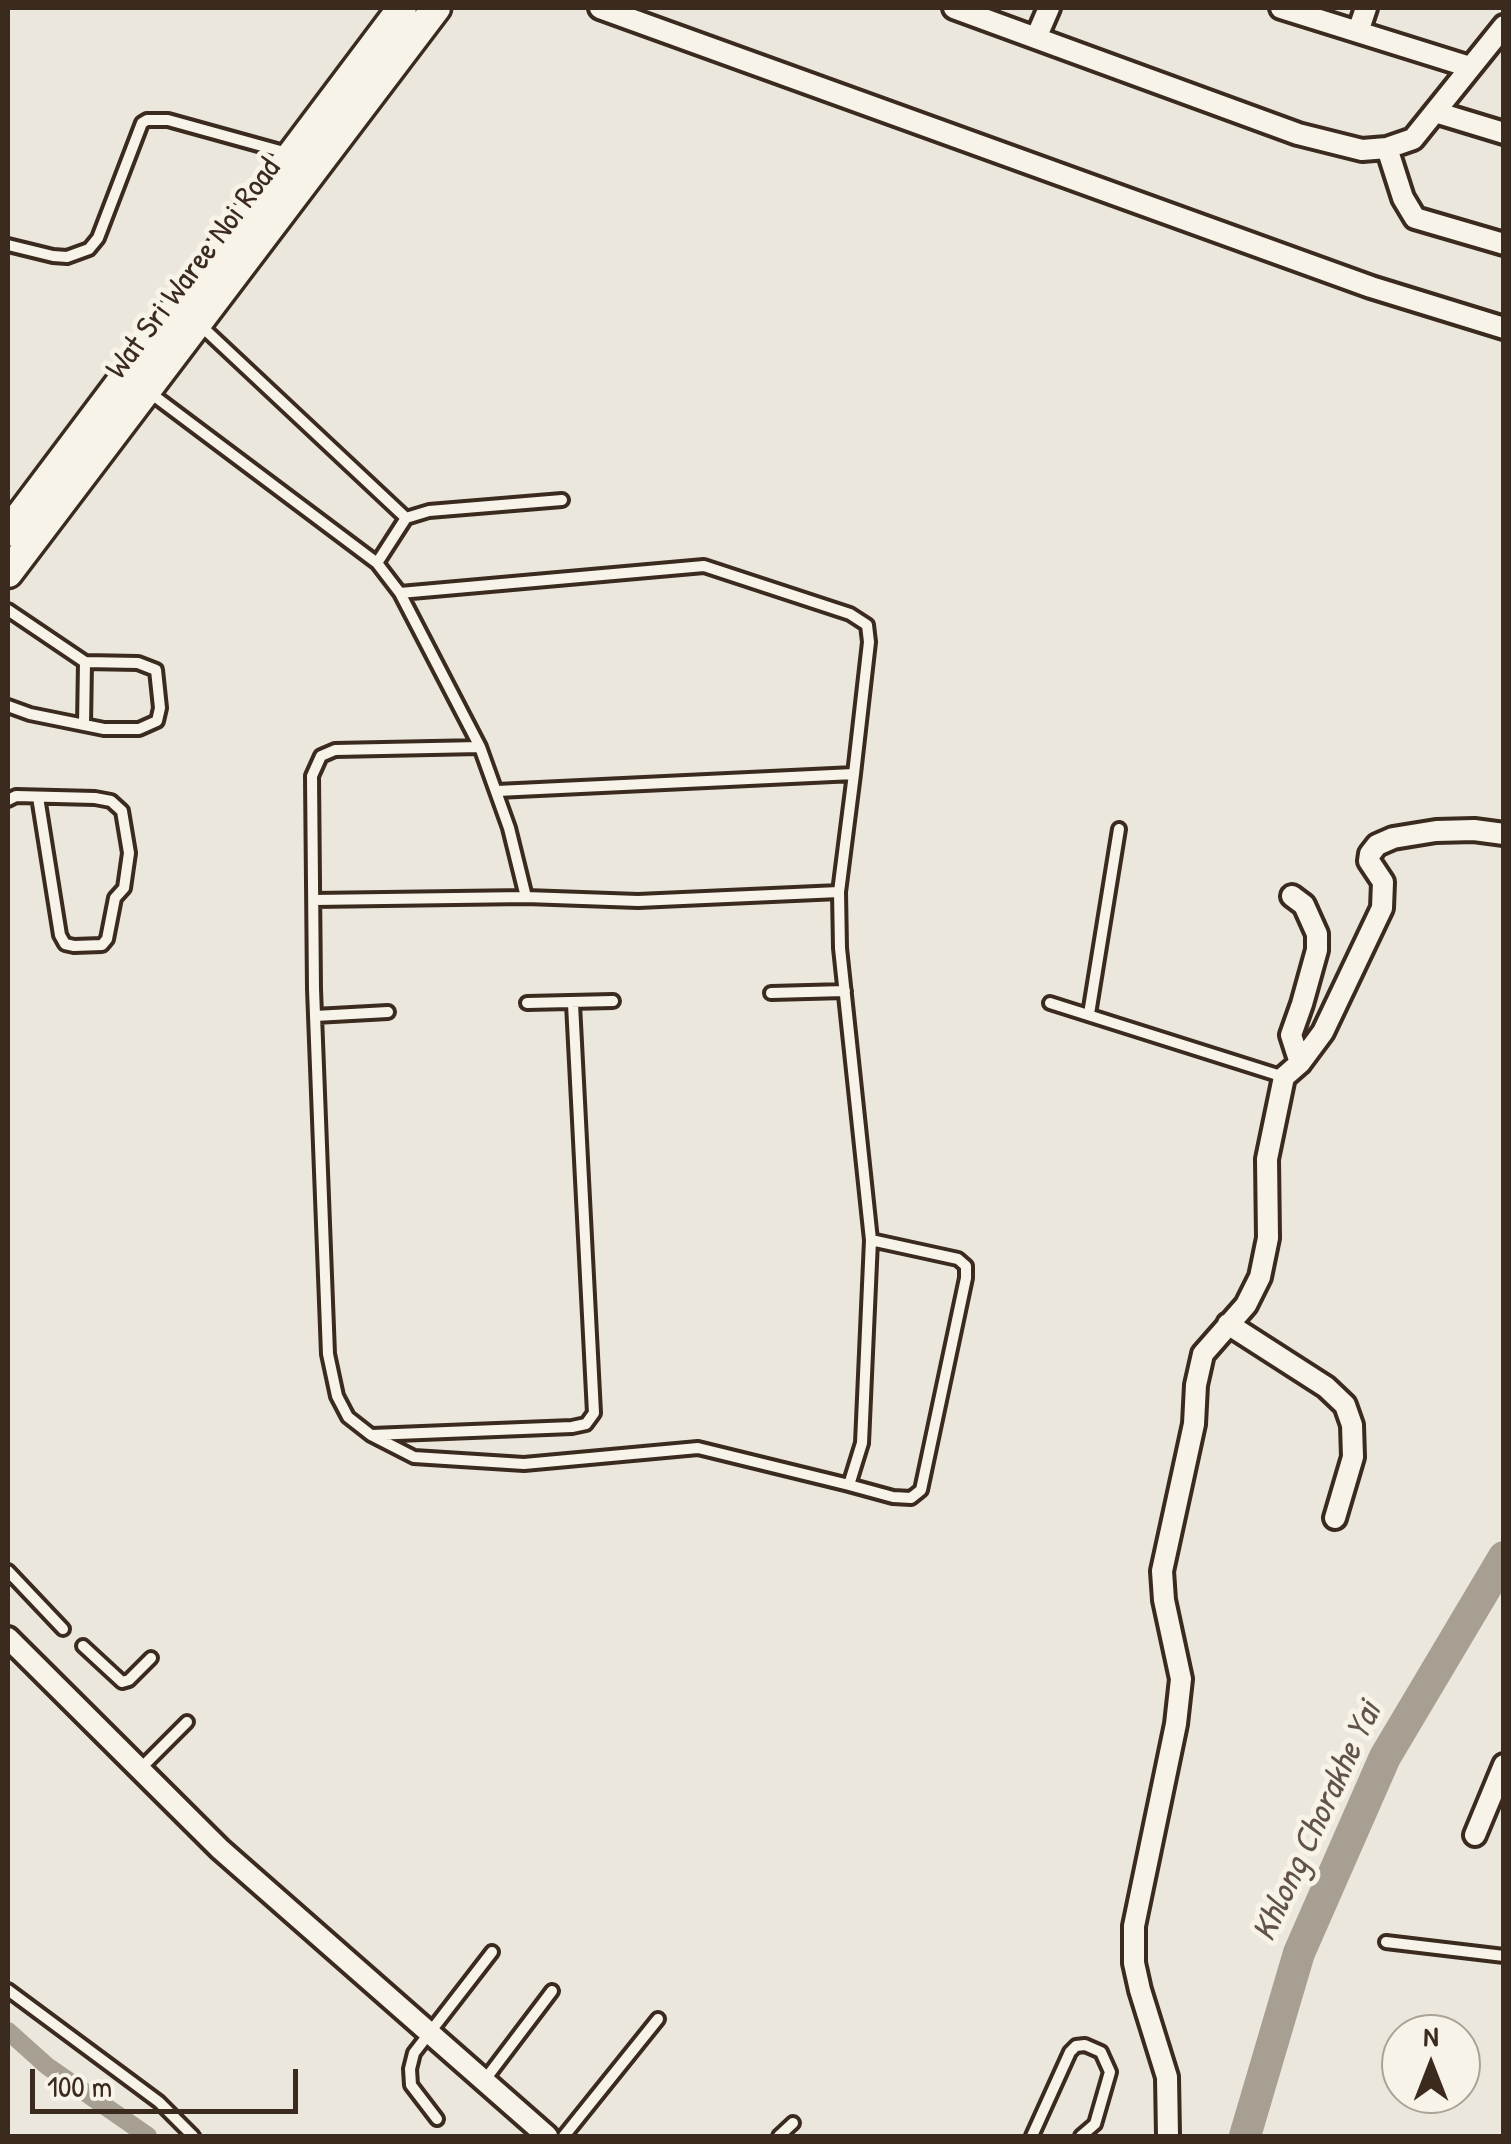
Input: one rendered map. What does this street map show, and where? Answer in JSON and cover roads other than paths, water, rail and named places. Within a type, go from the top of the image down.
[{"type":"main road","name":"Wat Sri Waree Noi Road","points":[[8,532],[402,8]]},
{"type":"main road","name":"Wat Sri Waree Noi Road","points":[[8,572],[436,8]]},
{"type":"street","points":[[600,8],[1371,287],[1504,328]]},
{"type":"street","points":[[954,8],[1298,134],[1362,150],[1387,148],[1413,139],[1504,26]]},
{"type":"street","points":[[1036,38],[1048,8]]},
{"type":"street","points":[[1281,8],[1470,68]]},
{"type":"street","points":[[1358,32],[1366,8]]},
{"type":"street","points":[[1435,112],[1504,133]]},
{"type":"street","points":[[1387,148],[1403,198],[1415,218],[1504,244]]},
{"type":"street","points":[[1292,1070],[1323,1032],[1382,908],[1383,882],[1369,861],[1377,845],[1393,838],[1436,831],[1504,834]]},
{"type":"street","points":[[1168,2136],[1167,2077],[1134,1963],[1134,1926],[1176,1724],[1181,1679],[1164,1600],[1162,1571],[1194,1424],[1196,1385],[1204,1354],[1246,1305],[1260,1277],[1268,1238],[1268,1159],[1292,1070],[1290,1035],[1317,950],[1317,934],[1304,905],[1292,896]]},
{"type":"street","points":[[1228,1324],[1326,1386],[1345,1405],[1352,1424],[1353,1457],[1336,1518]]},
{"type":"street","points":[[8,1638],[220,1850],[547,2136]]},
{"type":"street","points":[[1475,1835],[1504,1765]]},
{"type":"lane","points":[[8,245],[53,256],[80,254],[90,249],[98,238],[142,123],[147,120],[168,120],[292,154]]},
{"type":"lane","points":[[197,322],[406,518]]},
{"type":"lane","points":[[145,390],[377,562],[400,593],[480,747],[526,897]]},
{"type":"lane","points":[[377,562],[406,518],[445,509],[562,500]]},
{"type":"lane","points":[[400,593],[704,566],[850,614],[867,625],[869,642],[839,892],[845,991],[871,1240],[862,1442],[849,1485]]},
{"type":"lane","points":[[8,610],[85,662],[150,666],[156,670],[160,708],[158,721],[150,726],[104,729],[8,706]]},
{"type":"lane","points":[[84,725],[85,662]]},
{"type":"lane","points":[[480,747],[335,750],[320,756],[312,776],[315,1016],[328,1354],[348,1416],[414,1457],[524,1464],[698,1448],[893,1497],[911,1498],[921,1490],[966,1266],[958,1259],[871,1240]]},
{"type":"lane","points":[[496,790],[854,774]]},
{"type":"lane","points":[[8,800],[16,796],[95,798],[111,801],[122,811],[129,853],[124,888],[116,898],[107,939],[102,945],[74,946],[66,944],[60,935],[38,797]]},
{"type":"lane","points":[[1089,1014],[1119,829]]},
{"type":"lane","points":[[314,900],[526,897],[638,901],[839,892]]},
{"type":"lane","points":[[771,993],[845,991]]},
{"type":"lane","points":[[527,1004],[613,1001]]},
{"type":"lane","points":[[372,1434],[572,1427],[586,1424],[594,1413],[573,1004]]},
{"type":"lane","points":[[1050,1004],[1292,1070]]},
{"type":"lane","points":[[315,1016],[388,1012]]},
{"type":"lane","points":[[8,1571],[63,1629]]},
{"type":"lane","points":[[83,1646],[122,1682],[151,1658]]},
{"type":"lane","points":[[140,1770],[187,1722]]},
{"type":"lane","points":[[1386,1942],[1504,1956]]},
{"type":"lane","points":[[438,2118],[412,2085],[414,2052],[492,1952]]},
{"type":"lane","points":[[8,1990],[159,2102],[192,2136]]},
{"type":"lane","points":[[484,2082],[552,1991]]},
{"type":"lane","points":[[564,2136],[658,2019]]},
{"type":"lane","points":[[1032,2136],[1070,2052],[1085,2045],[1101,2052],[1110,2072],[1095,2124],[1081,2136]]},
{"type":"lane","points":[[780,2136],[793,2123]]},
{"type":"waterway","name":"Khlong Chorakhe Yai","points":[[1245,2136],[1299,1953],[1385,1757],[1504,1557]]},
{"type":"waterway","points":[[8,2031],[47,2066],[148,2136]]}]
